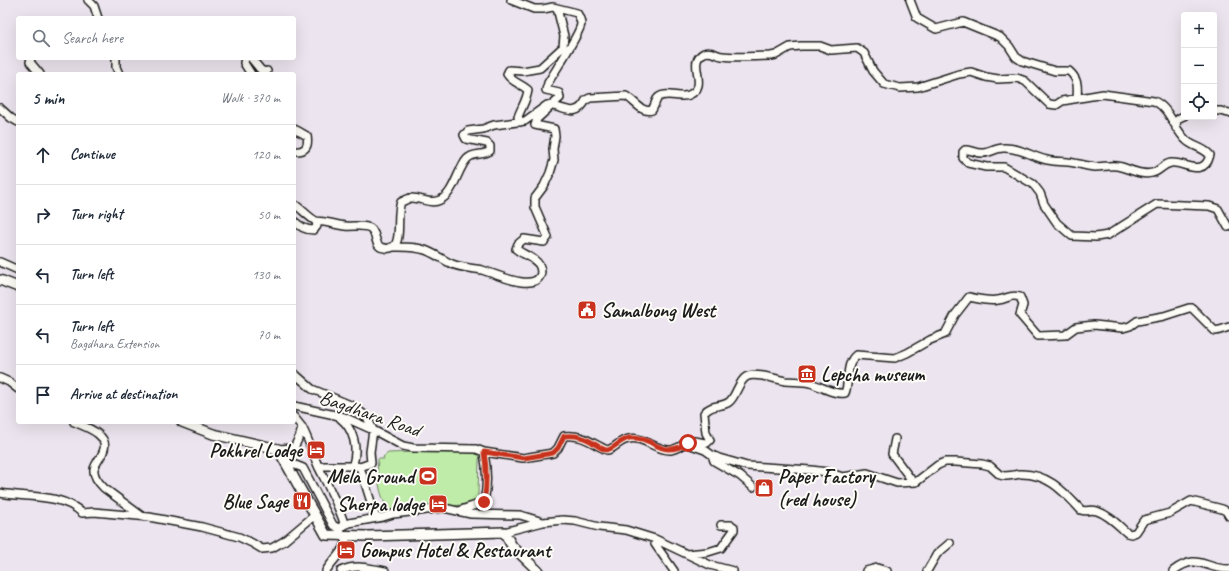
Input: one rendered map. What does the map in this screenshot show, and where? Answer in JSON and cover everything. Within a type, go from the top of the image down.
[{"type":"main road","points":[[0,280],[16,286]]},
{"type":"main road","points":[[187,424],[213,434],[278,449],[326,535],[342,532],[504,532],[512,546],[538,571]]},
{"type":"street","points":[[88,0],[94,6],[97,16]]},
{"type":"street","points":[[296,206],[316,222],[346,226],[364,226],[370,228],[380,248],[414,247],[426,250],[453,264],[469,269],[481,270],[508,279],[532,282],[537,280],[541,275],[541,268],[535,261],[516,249],[518,244],[524,239],[544,242],[548,237],[535,207],[536,198],[544,186],[554,160],[553,149],[555,136],[554,129],[536,125],[536,119],[560,98],[559,93],[546,90],[548,82],[581,26],[581,19],[577,13],[553,7],[534,9],[511,0]]},
{"type":"street","points":[[910,0],[916,18],[936,29],[964,22],[1000,37],[1016,57],[1022,61],[1055,71],[1069,71],[1076,78],[1078,87],[1077,98]]},
{"type":"street","points":[[520,122],[518,117],[520,109],[527,97],[528,90],[511,80],[507,74],[509,70],[523,71],[540,68],[563,47],[564,36],[557,8]]},
{"type":"street","points":[[391,247],[395,246],[398,240],[399,207],[401,202],[410,198],[433,202],[439,201],[449,192],[459,171],[468,157],[488,153],[490,151],[490,146],[487,143],[466,139],[464,134],[466,132],[483,129],[494,125],[525,121],[544,107],[551,105],[567,111],[578,110],[582,107],[586,100],[590,98],[626,96],[643,110],[648,112],[652,110],[658,98],[661,96],[684,96],[689,95],[694,91],[700,81],[696,68],[697,63],[701,55],[706,52],[711,52],[721,56],[771,56],[790,48],[801,46],[820,46],[831,50],[857,48],[864,53],[873,71],[884,84],[900,88],[918,86],[971,72],[986,77],[998,79],[1017,78],[1025,81],[1050,104],[1056,105],[1062,101],[1104,94],[1154,101],[1161,105],[1176,128],[1190,143],[1206,150],[1210,155],[1205,164],[1200,167],[1190,168],[1172,163],[1165,165],[1153,173],[1143,173],[1112,165],[1095,167],[1047,160],[1014,148],[994,149],[985,154],[970,149],[963,152],[963,158],[968,163],[975,165],[1004,167],[1033,184],[1040,193],[1044,204],[1057,223],[1072,236],[1096,238],[1108,235],[1157,204],[1209,206],[1218,209],[1228,227]]},
{"type":"street","points":[[30,60],[30,62],[38,72]]},
{"type":"street","points":[[116,60],[116,67],[118,72]]},
{"type":"street","points":[[245,60],[244,63],[250,72]]},
{"type":"street","points":[[253,60],[260,69],[264,72],[267,71]]},
{"type":"street","points":[[0,108],[16,121]]},
{"type":"street","points":[[1217,111],[1229,113]]},
{"type":"street","points":[[1176,128],[1176,122],[1181,117]]},
{"type":"street","points":[[296,130],[307,136],[308,143],[306,148],[296,151]]},
{"type":"street","points":[[296,223],[302,228],[314,230],[317,226],[316,222]]},
{"type":"street","points":[[0,262],[16,269]]},
{"type":"street","points":[[685,445],[694,441],[707,443],[710,440],[706,433],[704,413],[709,407],[727,404],[744,378],[749,376],[760,376],[786,381],[798,381],[809,383],[838,394],[845,393],[847,388],[849,366],[852,358],[856,355],[895,358],[945,334],[955,315],[969,297],[985,300],[998,300],[1012,295],[1020,297],[1023,305],[1020,315],[1038,336],[1065,335],[1076,327],[1094,325],[1123,328],[1130,326],[1137,321],[1164,316],[1189,308],[1192,308],[1215,331],[1229,327]]},
{"type":"street","points":[[296,375],[312,389],[358,408],[367,417],[373,430],[370,452],[371,463],[360,467],[319,467]]},
{"type":"street","points":[[0,378],[10,382],[16,387]]},
{"type":"street","name":"Bagdhara Road","points":[[296,406],[344,417],[403,446],[413,448],[476,449],[484,452],[524,458],[553,453],[558,448],[564,436],[573,435],[589,440],[599,447],[607,450],[611,450],[619,442],[630,438],[671,450],[685,445]]},
{"type":"street","points":[[335,415],[346,423],[352,433],[356,456],[352,466]]},
{"type":"street","points":[[296,420],[302,427],[319,467],[331,490],[344,523],[342,532],[346,543],[327,571]]},
{"type":"street","points":[[79,424],[101,436],[104,442],[104,450],[94,469],[98,483],[143,517]]},
{"type":"street","points":[[278,449],[294,448],[302,427]]},
{"type":"street","points":[[895,439],[892,454],[913,482]]},
{"type":"street","points":[[685,445],[697,447],[712,455],[753,467],[811,470],[827,472],[843,477],[867,473],[897,483],[913,482],[921,479],[938,465],[945,462],[982,464],[990,466],[1000,475],[1004,476],[1029,475],[1045,478],[1060,488],[1081,510],[1095,510],[1101,512],[1127,533],[1131,534],[1136,532],[1144,520],[1170,513],[1191,501],[1222,509],[1226,511],[1229,516]]},
{"type":"street","points":[[459,512],[466,507],[478,505],[484,502],[486,465],[484,452]]},
{"type":"street","points":[[712,455],[714,461],[740,476],[754,487]]},
{"type":"street","points":[[285,461],[302,468],[332,525],[342,532]]},
{"type":"street","points":[[360,467],[376,518]]},
{"type":"street","points":[[0,493],[52,499],[75,506],[82,513],[94,512],[143,517],[202,527],[239,537],[262,549],[272,548],[278,545],[315,515]]},
{"type":"street","points":[[342,532],[348,523],[417,510],[444,508],[472,514],[520,515],[543,522]]},
{"type":"street","points":[[504,532],[543,522],[563,520],[599,527],[626,530],[655,539],[710,565],[733,571]]},
{"type":"street","points":[[687,554],[708,552],[720,548],[734,530],[734,527],[731,525],[721,525]]},
{"type":"street","points":[[927,571],[937,554],[950,543]]},
{"type":"street","points":[[655,544],[674,571]]},
{"type":"street","points":[[1173,571],[1189,562],[1195,561],[1219,568],[1229,569]]},
{"type":"street","points":[[341,571],[362,567],[385,571]]},
{"type":"street","points":[[866,571],[877,568],[887,571]]},
{"type":"green space","name":"Mela Ground","points":[[476,450],[482,453],[479,459],[478,496],[482,499],[474,504],[388,511],[379,486],[378,459],[384,459],[383,457],[388,453]]},
{"type":"place","name":"Samalbong West","points":[[587,310]]},
{"type":"place","name":"Lepcha museum","points":[[807,374]]},
{"type":"place","name":"Pokhrel Lodge","points":[[316,450]]},
{"type":"place","name":"Mela Ground","points":[[428,476]]},
{"type":"place","name":"Paper Factory (red house)","points":[[764,488]]},
{"type":"place","name":"Blue Sage","points":[[302,501]]},
{"type":"place","name":"Sherpa lodge","points":[[438,504]]},
{"type":"place","name":"Gompus Hotel & Restaurant","points":[[346,550]]},
{"type":"route","points":[[484,502],[486,494],[486,465],[484,452],[524,458],[553,453],[558,448],[564,436],[573,435],[589,440],[599,447],[607,450],[611,450],[619,442],[630,438],[671,450],[688,443]]}]
